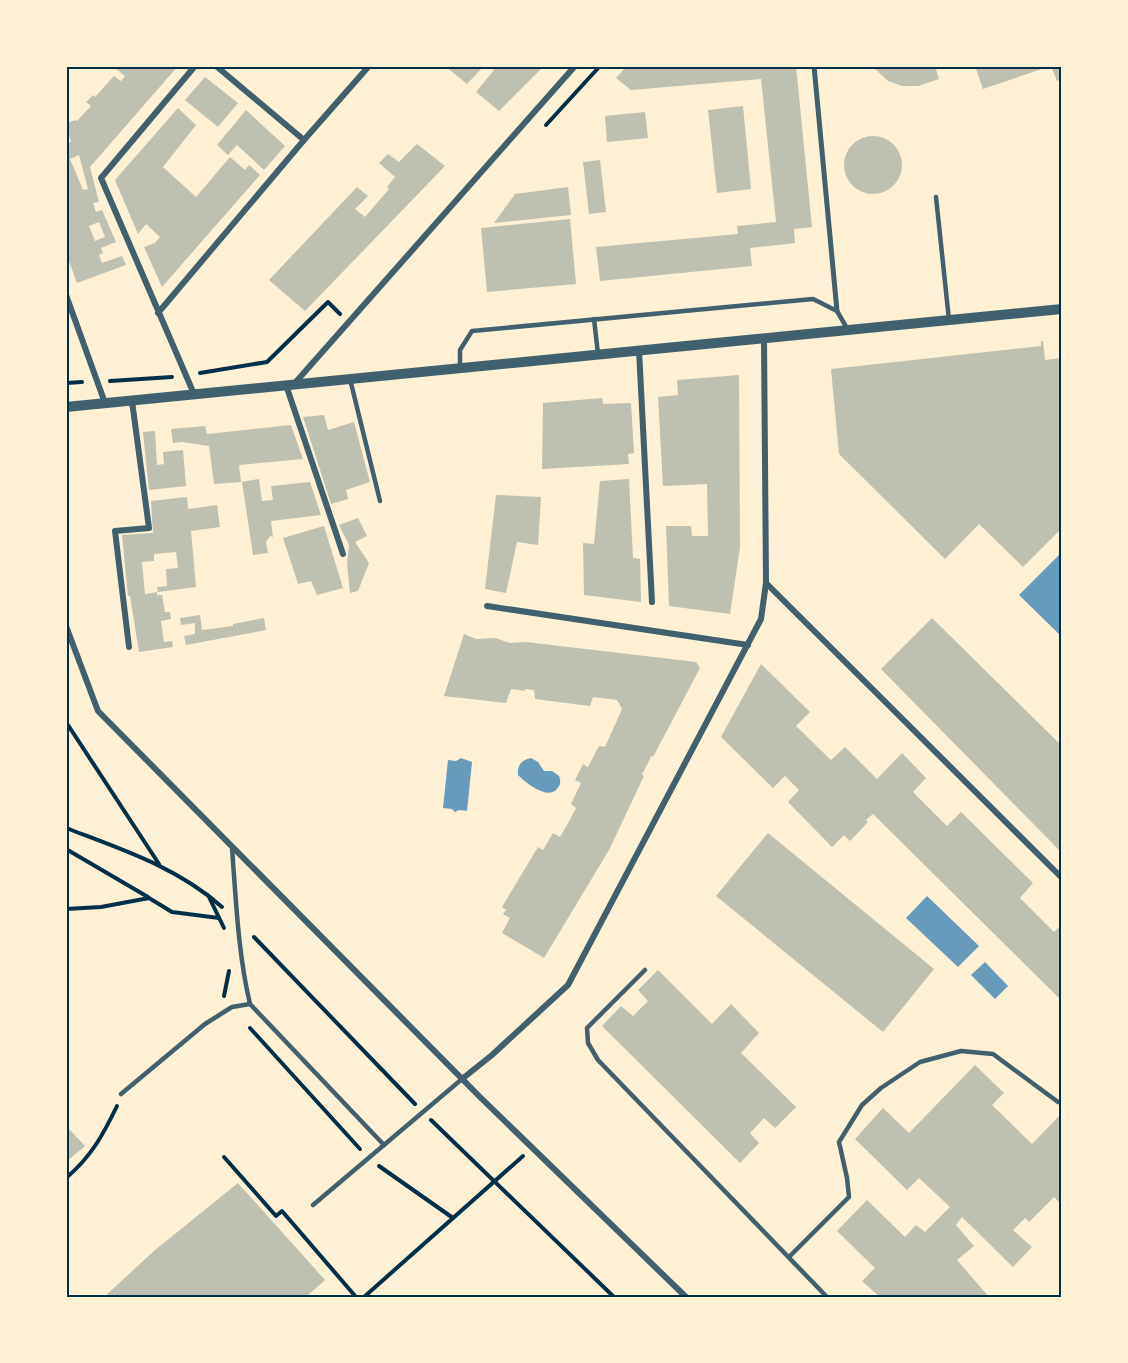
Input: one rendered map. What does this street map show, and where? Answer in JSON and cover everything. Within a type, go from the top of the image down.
[{"type":"street","points":[[194,394],[100,178],[195,66]]},
{"type":"street","points":[[216,66],[304,140]]},
{"type":"street","points":[[158,313],[369,66]]},
{"type":"street","points":[[290,385],[575,66]]},
{"type":"street","points":[[814,66],[837,311]]},
{"type":"street","points":[[66,295],[105,403]]},
{"type":"street","points":[[66,407],[1062,309]]},
{"type":"street","points":[[462,1079],[492,1055],[568,985],[761,619],[766,583],[764,338]]},
{"type":"street","points":[[639,350],[652,602]]},
{"type":"street","points":[[290,385],[343,554]]},
{"type":"street","points":[[129,647],[115,531],[149,528],[132,400]]},
{"type":"street","points":[[766,583],[1062,878]]},
{"type":"street","points":[[487,606],[748,645]]},
{"type":"street","points":[[66,626],[98,711],[462,1079],[686,1297]]},
{"type":"lane","points":[[936,197],[949,320]]},
{"type":"lane","points":[[460,368],[460,350],[472,331],[594,319],[813,299],[837,311],[848,330]]},
{"type":"lane","points":[[594,319],[598,354]]},
{"type":"lane","points":[[350,379],[380,501]]},
{"type":"lane","points":[[232,848],[237,920],[245,984],[250,1004],[384,1145]]},
{"type":"lane","points":[[645,970],[587,1028],[588,1043],[598,1060],[827,1297]]},
{"type":"lane","points":[[121,1094],[212,1020],[232,1007],[250,1004]]},
{"type":"lane","points":[[789,1257],[849,1197],[848,1178],[839,1142],[862,1106],[881,1088],[920,1062],[961,1051],[993,1054],[1058,1102]]},
{"type":"lane","points":[[313,1205],[462,1079]]},
{"type":"path","points":[[206,373],[267,362],[328,302]]},
{"type":"path","points":[[109,381],[170,377]]},
{"type":"path","points":[[66,383],[81,382]]},
{"type":"path","points":[[66,722],[159,864]]},
{"type":"path","points":[[66,828],[159,864],[207,893],[237,920],[423,1112],[614,1297]]},
{"type":"path","points":[[66,849],[172,912],[237,920]]},
{"type":"path","points":[[207,893],[226,932]]},
{"type":"path","points":[[66,909],[101,907],[148,898]]},
{"type":"path","points":[[212,1020],[224,1001],[230,965]]},
{"type":"path","points":[[66,1178],[84,1162],[103,1133],[117,1107],[121,1094]]},
{"type":"path","points":[[117,1107],[126,1099]]},
{"type":"path","points":[[364,1297],[532,1148]]},
{"type":"path","points":[[224,1157],[276,1216],[282,1211],[356,1297]]},
{"type":"water","points":[[1062,552],[1062,637],[1019,595]]},
{"type":"water","points":[[461,758],[472,762],[467,811],[455,812],[452,809],[443,808],[448,760],[456,761]]},
{"type":"water","points":[[531,758],[538,762],[544,771],[552,771],[559,776],[560,783],[556,790],[547,793],[531,786],[518,775],[520,764]]},
{"type":"water","points":[[927,896],[979,946],[958,967],[906,918]]},
{"type":"water","points":[[985,962],[1008,986],[995,999],[971,975]]},
{"type":"building","points":[[113,66],[178,66],[90,167],[99,202],[93,203],[96,212],[102,210],[116,242],[101,248],[103,253],[99,255],[102,263],[122,256],[126,265],[77,283],[66,253],[66,144],[71,142],[66,123],[77,121],[91,106],[86,102],[93,95],[95,97],[114,76],[121,81],[125,76]],"holes":[[[79,155],[88,189],[83,190],[70,159]],[[99,222],[105,237],[95,241],[89,226]]]},
{"type":"building","points":[[445,66],[484,66],[467,84]]},
{"type":"building","points":[[495,66],[544,66],[499,111],[476,92]]},
{"type":"building","points":[[627,66],[796,66],[812,227],[794,229],[795,243],[750,248],[752,266],[600,281],[596,247],[738,234],[737,226],[776,222],[761,79],[631,90],[616,78]]},
{"type":"building","points":[[872,66],[935,66],[939,79],[918,86],[902,86],[888,81]]},
{"type":"building","points":[[975,66],[1051,66],[983,89]]},
{"type":"building","points":[[1051,66],[1062,66],[1062,79],[1057,81]]},
{"type":"building","points":[[205,77],[238,103],[218,127],[185,100]]},
{"type":"building","points":[[743,106],[751,189],[717,193],[708,110]]},
{"type":"building","points":[[178,108],[196,125],[163,167],[196,197],[230,157],[245,170],[249,165],[260,175],[162,287],[144,247],[155,243],[160,237],[146,224],[138,234],[115,180]]},
{"type":"building","points":[[246,110],[285,146],[264,170],[237,145],[228,155],[217,145]]},
{"type":"building","points":[[645,112],[648,138],[607,142],[605,116]]},
{"type":"building","points":[[867,136],[879,136],[894,144],[902,159],[902,171],[894,186],[879,194],[867,194],[852,186],[844,171],[844,159],[852,144]]},
{"type":"building","points":[[417,144],[445,166],[305,311],[269,280],[357,187],[368,196],[355,209],[365,217],[389,189],[387,187],[395,177],[379,163],[388,154],[399,162]]},
{"type":"building","points":[[600,160],[606,212],[589,214],[583,162]]},
{"type":"building","points":[[568,187],[571,215],[494,223],[515,194]]},
{"type":"building","points":[[570,219],[576,284],[487,292],[481,228]]},
{"type":"building","points":[[1041,341],[1043,341],[1045,360],[1062,358],[1062,528],[1023,567],[979,524],[945,559],[839,454],[831,369],[1041,346]]},
{"type":"building","points":[[739,375],[740,547],[730,614],[669,606],[666,526],[691,526],[692,536],[708,536],[707,484],[663,486],[658,397],[678,395],[677,380]]},
{"type":"building","points":[[602,398],[603,404],[631,403],[634,453],[628,454],[629,464],[542,469],[543,403]]},
{"type":"building","points":[[324,415],[328,430],[354,422],[370,482],[346,490],[348,499],[331,504],[303,417]]},
{"type":"building","points":[[291,425],[303,459],[239,465],[241,482],[259,479],[262,501],[273,500],[271,486],[310,482],[321,515],[271,521],[273,537],[270,536],[266,542],[268,553],[253,555],[242,482],[214,484],[209,446],[173,443],[171,429],[205,426],[207,434]]},
{"type":"building","points":[[155,431],[157,465],[164,464],[163,452],[183,450],[186,486],[149,490],[143,432]]},
{"type":"building","points":[[629,479],[633,558],[640,559],[641,602],[584,595],[583,543],[594,544],[600,481]]},
{"type":"building","points":[[496,495],[541,497],[538,545],[517,542],[506,593],[485,589]]},
{"type":"building","points":[[187,497],[188,509],[217,505],[220,527],[191,531],[196,587],[158,592],[157,587],[167,586],[166,569],[178,568],[176,552],[154,554],[154,561],[142,562],[145,594],[157,592],[158,599],[158,595],[162,595],[165,612],[170,612],[171,619],[161,621],[164,642],[172,641],[173,647],[139,652],[130,596],[128,596],[122,535],[153,533],[151,501]]},
{"type":"building","points":[[358,518],[367,536],[355,542],[369,563],[358,591],[350,593],[347,564],[349,545],[339,525]]},
{"type":"building","points":[[324,526],[343,588],[317,595],[311,581],[298,584],[283,538]]},
{"type":"building","points":[[200,615],[202,630],[233,626],[233,624],[264,618],[266,630],[186,645],[184,636],[195,634],[195,623],[181,625],[180,618]]},
{"type":"building","points":[[932,618],[1062,746],[1062,853],[881,669]]},
{"type":"building","points":[[464,634],[476,639],[495,638],[510,643],[526,642],[696,662],[700,668],[642,774],[644,776],[609,850],[544,958],[502,933],[510,918],[503,914],[506,910],[502,907],[538,847],[543,850],[553,833],[560,837],[576,808],[571,804],[581,783],[575,780],[583,764],[588,767],[599,746],[605,747],[622,709],[617,700],[593,697],[590,706],[535,699],[534,690],[525,689],[525,691],[511,689],[506,703],[444,696]]},
{"type":"building","points":[[761,664],[810,712],[796,726],[831,760],[845,747],[877,779],[902,753],[926,778],[913,792],[947,826],[961,812],[1033,883],[1020,898],[1054,932],[1062,924],[1062,1001],[873,814],[850,841],[844,835],[832,847],[788,802],[799,790],[785,776],[773,788],[721,737]]},
{"type":"building","points":[[768,833],[934,969],[883,1032],[716,896]]},
{"type":"building","points":[[658,970],[712,1024],[731,1004],[759,1033],[741,1053],[796,1107],[775,1128],[764,1118],[750,1133],[759,1143],[740,1163],[602,1026],[621,1006],[633,1016],[648,1001],[638,990]]},
{"type":"building","points":[[975,1065],[1004,1093],[992,1105],[1032,1144],[1062,1113],[1062,1205],[1054,1197],[1029,1222],[1025,1218],[1013,1230],[1032,1247],[1013,1267],[962,1217],[956,1225],[974,1246],[957,1260],[989,1297],[880,1297],[862,1281],[875,1268],[837,1231],[867,1200],[905,1237],[916,1225],[925,1232],[950,1207],[919,1178],[907,1190],[855,1139],[883,1108],[909,1133]]},
{"type":"building","points":[[69,1129],[85,1146],[66,1162],[66,1131]]},
{"type":"building","points":[[238,1183],[325,1280],[306,1297],[104,1297],[155,1250]]}]
